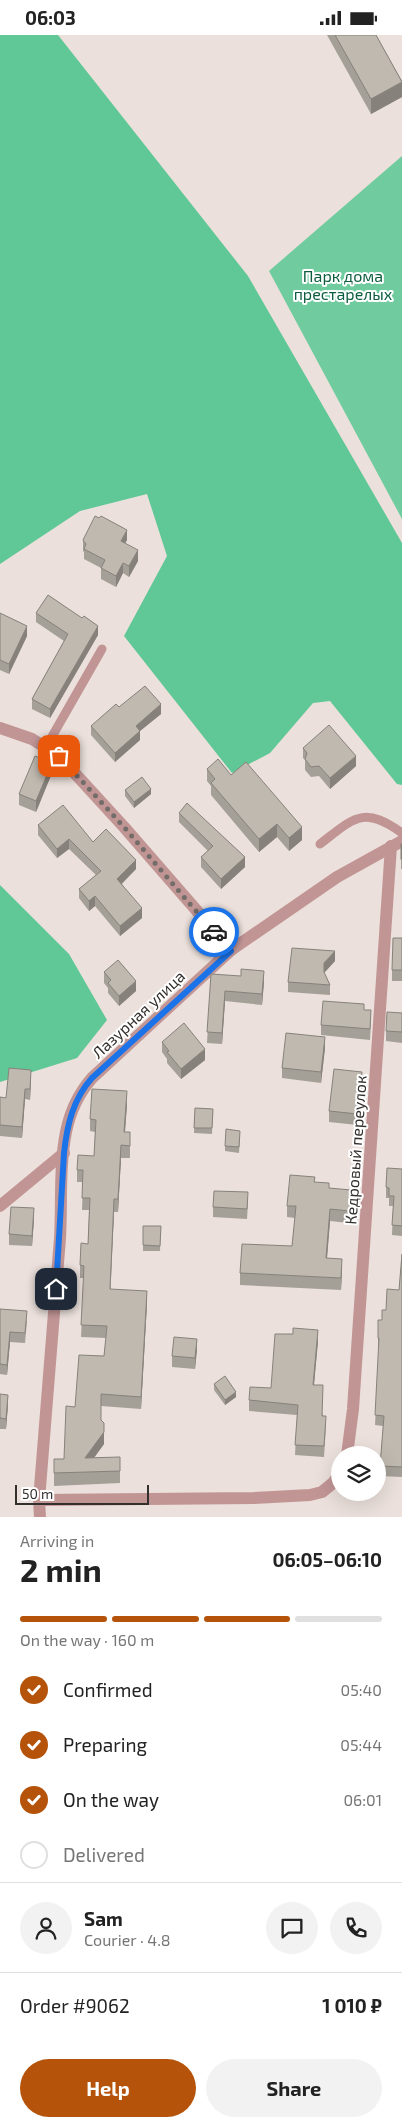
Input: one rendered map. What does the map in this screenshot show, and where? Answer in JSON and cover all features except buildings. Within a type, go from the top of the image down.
[{"type":"street","points":[[0,728],[32,739],[46,747],[70,767],[231,951]]},
{"type":"street","name":"Лазурная улица","points":[[40,1517],[39,1500],[60,1232],[64,1153],[66,1133],[73,1107],[92,1078],[231,951],[337,877],[397,844]]},
{"type":"street","name":"Кедровый переулок","points":[[348,1446],[354,1409],[397,844]]},
{"type":"street","points":[[0,1206],[64,1153]]},
{"type":"street","points":[[39,1500],[254,1498],[310,1495],[322,1492],[331,1485]]},
{"type":"lane","points":[[46,747],[102,649]]},
{"type":"lane","points":[[320,844],[352,819],[360,817],[381,820],[402,833]]},
{"type":"green space","points":[[0,35],[58,35],[248,276],[402,543],[402,785],[397,784],[330,701],[313,703],[270,753],[232,773],[124,636],[167,556],[147,494],[80,511],[0,564]]},
{"type":"green space","name":"Парк дома престарелых","points":[[402,156],[402,519],[269,271]]},
{"type":"green space","points":[[0,885],[69,954],[107,1020],[77,1058],[0,1082]]},
{"type":"way so far","points":[[59,756],[124,827],[214,932]]},
{"type":"route","points":[[56,1289],[64,1153],[66,1133],[73,1107],[92,1078],[231,951],[214,932]]}]
